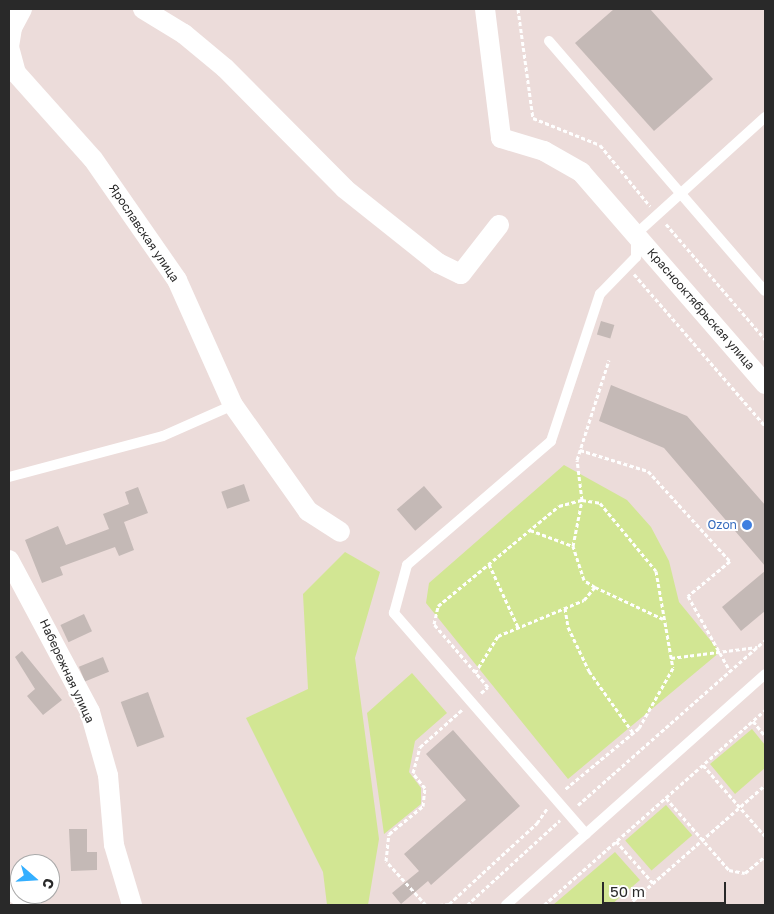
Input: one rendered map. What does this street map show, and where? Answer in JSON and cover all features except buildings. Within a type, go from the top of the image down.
[{"type":"street","name":"Ярославская улица","points":[[22,9],[12,28],[9,47],[16,73],[93,159],[177,280],[233,405],[308,511],[340,532]]},
{"type":"street","points":[[143,9],[184,34],[226,68],[345,189],[438,263],[461,274],[499,225]]},
{"type":"street","points":[[485,9],[501,138],[544,151],[581,172],[636,234]]},
{"type":"street","name":"Краснооктябрьская улица","points":[[636,234],[765,384]]},
{"type":"street","name":"Набережная улица","points":[[9,560],[90,712],[108,775],[114,845],[132,905]]},
{"type":"street","points":[[9,888],[31,905]]},
{"type":"lane","points":[[549,41],[764,286]]},
{"type":"lane","points":[[586,834],[394,613],[407,564],[551,441],[600,294],[636,258],[636,234],[680,192],[765,117]]},
{"type":"lane","points":[[9,477],[163,436],[233,405]]},
{"type":"lane","points":[[506,905],[765,674]]},
{"type":"path","points":[[518,9],[534,118],[600,145],[765,339]]},
{"type":"path","points":[[628,266],[765,426]]},
{"type":"path","points":[[609,360],[577,460],[582,500],[573,546],[584,580],[664,619]]},
{"type":"path","points":[[580,450],[648,471],[730,561],[688,596],[730,672]]},
{"type":"path","points":[[426,905],[386,861],[389,834],[423,806],[425,788],[413,773],[420,747],[488,687],[434,624],[438,606],[559,506],[582,500],[600,503],[656,571],[673,668],[634,734],[554,799],[537,823],[449,904],[438,905]]},
{"type":"path","points":[[530,530],[573,546]]},
{"type":"path","points":[[489,564],[518,627]]},
{"type":"path","points":[[476,672],[498,636],[584,600],[596,587]]},
{"type":"path","points":[[564,608],[568,627],[589,671],[634,734]]},
{"type":"path","points":[[466,905],[765,640]]},
{"type":"path","points":[[671,658],[758,646]]},
{"type":"path","points":[[544,905],[765,710]]},
{"type":"path","points":[[752,721],[765,736]]},
{"type":"path","points":[[703,765],[765,836]]},
{"type":"path","points":[[628,905],[765,785]]},
{"type":"path","points":[[666,798],[729,870],[745,873],[765,856]]},
{"type":"path","points":[[616,841],[653,883]]},
{"type":"green space","points":[[564,465],[627,500],[651,527],[669,561],[679,602],[720,652],[568,779],[426,603],[429,583]]},
{"type":"green space","points":[[345,552],[380,572],[355,658],[379,839],[368,905],[327,905],[323,872],[246,718],[308,689],[303,594]]},
{"type":"green space","points":[[412,673],[447,713],[415,741],[409,772],[421,788],[421,804],[384,834],[367,713]]},
{"type":"green space","points":[[752,729],[765,745],[765,768],[735,794],[710,764]]},
{"type":"green space","points":[[666,805],[692,835],[651,871],[625,840]]},
{"type":"green space","points":[[615,852],[640,880],[611,905],[553,905]]},
{"type":"place","name":"Ozon","points":[[747,525]]}]
